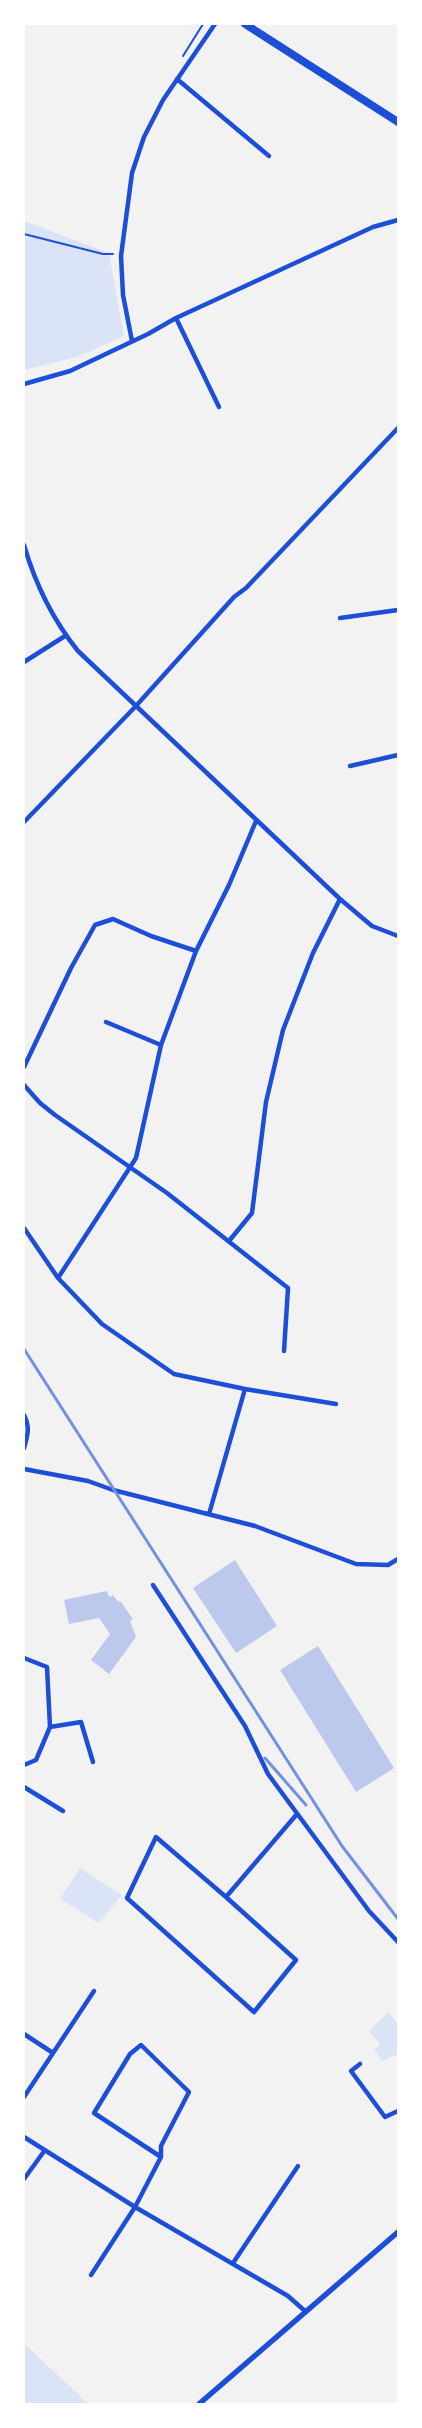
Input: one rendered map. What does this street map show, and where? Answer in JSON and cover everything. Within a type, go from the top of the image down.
[{"type":"main road","points":[[245,24],[398,122]]},
{"type":"street","points":[[132,340],[124,295],[121,256],[132,173],[144,137],[163,100],[215,24]]},
{"type":"street","points":[[177,80],[269,156]]},
{"type":"street","points":[[24,384],[70,371],[176,318],[373,227],[398,220]]},
{"type":"street","points":[[176,318],[219,407]]},
{"type":"street","points":[[24,822],[135,707],[234,597],[246,588],[398,428]]},
{"type":"street","points":[[24,545],[47,602],[65,636],[78,651],[340,899],[372,926],[398,936]]},
{"type":"street","points":[[340,618],[398,610]]},
{"type":"street","points":[[24,662],[65,636]]},
{"type":"street","points":[[350,766],[398,755]]},
{"type":"street","points":[[58,1278],[136,1158],[160,1045],[196,951],[229,885],[256,821]]},
{"type":"street","points":[[228,1241],[252,1213],[266,1102],[283,1030],[313,953],[340,899]]},
{"type":"street","points":[[24,1067],[71,968],[95,925],[113,919],[151,936],[196,951]]},
{"type":"street","points":[[106,1022],[160,1045]]},
{"type":"street","points":[[24,1085],[40,1103],[167,1193],[288,1288],[284,1351]]},
{"type":"street","points":[[24,1228],[58,1278],[102,1324],[174,1374],[244,1389],[336,1404]]},
{"type":"street","points":[[209,1514],[244,1389]]},
{"type":"street","points":[[24,1414],[28,1433],[24,1448]]},
{"type":"street","points":[[24,1469],[88,1481],[113,1490],[255,1526],[356,1564],[388,1565],[398,1559]]},
{"type":"street","points":[[153,1585],[245,1726],[268,1774],[369,1911],[398,1942]]},
{"type":"street","points":[[24,1658],[47,1666],[50,1727],[36,1760],[24,1765]]},
{"type":"street","points":[[50,1727],[81,1722],[93,1762]]},
{"type":"street","points":[[24,1787],[63,1811]]},
{"type":"street","points":[[226,1897],[297,1814]]},
{"type":"street","points":[[156,1836],[226,1897],[296,1960],[254,2012],[127,1898],[156,1836]]},
{"type":"street","points":[[24,2097],[94,1991]]},
{"type":"street","points":[[24,2034],[53,2053]]},
{"type":"street","points":[[91,2275],[135,2207],[161,2157],[161,2146],[189,2092],[142,2045],[130,2054],[94,2113],[161,2157]]},
{"type":"street","points":[[360,2064],[351,2071],[385,2117],[398,2111]]},
{"type":"street","points":[[24,2137],[135,2207],[288,2296],[305,2312]]},
{"type":"street","points":[[24,2179],[45,2150]]},
{"type":"street","points":[[233,2263],[298,2166]]},
{"type":"street","points":[[199,2404],[398,2232]]},
{"type":"path","points":[[24,234],[113,255]]},
{"type":"shaded area","points":[[24,221],[109,253],[124,336],[77,357],[24,370]]},
{"type":"shaded area","points":[[80,1868],[122,1895],[99,1923],[60,1899]]},
{"type":"shaded area","points":[[388,2012],[398,2024],[398,2054],[382,2061],[374,2050],[380,2044],[369,2031]]},
{"type":"shaded area","points":[[24,2343],[88,2404],[24,2404]]},
{"type":"building","points":[[235,1560],[277,1626],[236,1653],[193,1588]]},
{"type":"building","points":[[106,1591],[110,1597],[113,1595],[118,1602],[120,1601],[133,1619],[130,1621],[136,1637],[109,1674],[91,1660],[110,1634],[99,1618],[69,1624],[64,1600]]},
{"type":"building","points":[[318,1646],[394,1768],[356,1792],[280,1670]]},
{"type":"railway","points":[[24,1349],[342,1846],[398,1919]]},
{"type":"railway","points":[[265,1758],[306,1805]]}]
